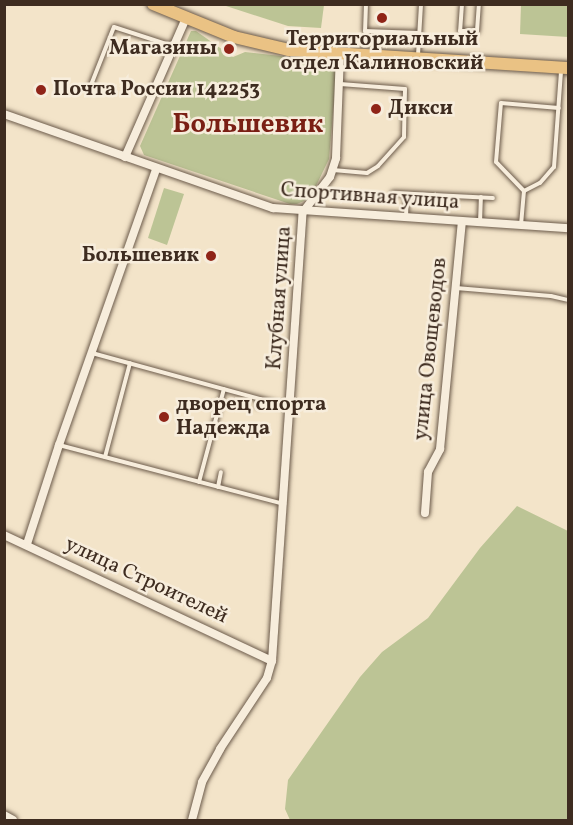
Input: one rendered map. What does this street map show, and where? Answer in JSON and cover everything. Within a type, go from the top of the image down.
[{"type":"main road","points":[[153,4],[183,13],[254,44],[289,50],[565,68]]},
{"type":"street","points":[[125,157],[174,46],[183,13]]},
{"type":"street","name":"Клубная улица","points":[[192,820],[202,782],[220,749],[267,678],[272,661],[303,212],[330,177],[336,158],[340,54]]},
{"type":"street","name":"Спортивная улица","points":[[4,114],[273,208],[303,212],[568,228]]},
{"type":"street","points":[[27,544],[59,445],[156,169]]},
{"type":"street","name":"улица Овощеводов","points":[[425,513],[428,472],[440,450],[462,222]]},
{"type":"street","name":"улица Строителей","points":[[4,535],[272,661]]},
{"type":"street","points":[[4,815],[13,820]]},
{"type":"lane","points":[[366,4],[365,31],[419,33]]},
{"type":"lane","points":[[418,59],[421,4]]},
{"type":"lane","points":[[462,4],[460,31],[468,32],[477,32],[479,4]]},
{"type":"lane","points":[[91,85],[114,27],[174,46]]},
{"type":"lane","points":[[524,191],[540,183],[554,167],[565,68]]},
{"type":"lane","points":[[333,170],[367,173],[378,166],[404,137],[405,89],[339,84]]},
{"type":"lane","points":[[521,225],[524,191],[496,162],[501,103],[559,108]]},
{"type":"lane","points":[[393,193],[493,198]]},
{"type":"lane","points":[[406,218],[407,194]]},
{"type":"lane","points":[[480,223],[481,197]]},
{"type":"lane","points":[[455,288],[551,296],[568,300]]},
{"type":"lane","points":[[91,352],[291,407]]},
{"type":"lane","points":[[105,457],[130,363]]},
{"type":"lane","points":[[199,482],[224,389]]},
{"type":"lane","points":[[258,406],[260,399]]},
{"type":"lane","points":[[59,445],[284,504]]},
{"type":"lane","points":[[218,487],[221,472]]},
{"type":"green space","points":[[223,5],[324,5],[321,28],[288,26]]},
{"type":"green space","points":[[521,5],[568,5],[568,37],[520,34]]},
{"type":"green space","points":[[191,31],[196,31],[233,57],[245,52],[325,61],[337,65],[329,159],[316,186],[306,200],[290,204],[144,155],[140,146]]},
{"type":"green space","points":[[164,188],[184,194],[167,245],[148,238]]},
{"type":"green space","points":[[517,506],[568,531],[568,820],[290,820],[285,809],[288,780],[360,677],[382,652],[428,618],[480,548]]},
{"type":"place","name":"Территориальный отдел Калиновский","points":[[382,18]]},
{"type":"place","name":"Магазины","points":[[229,49]]},
{"type":"place","name":"Почта России 142253","points":[[41,90]]},
{"type":"place","name":"Дикси","points":[[376,109]]},
{"type":"place","name":"Большевик","points":[[211,256]]},
{"type":"place","name":"дворец спорта Надежда","points":[[164,417]]},
{"type":"district","name":"Большевик","points":[[248,126]]}]
